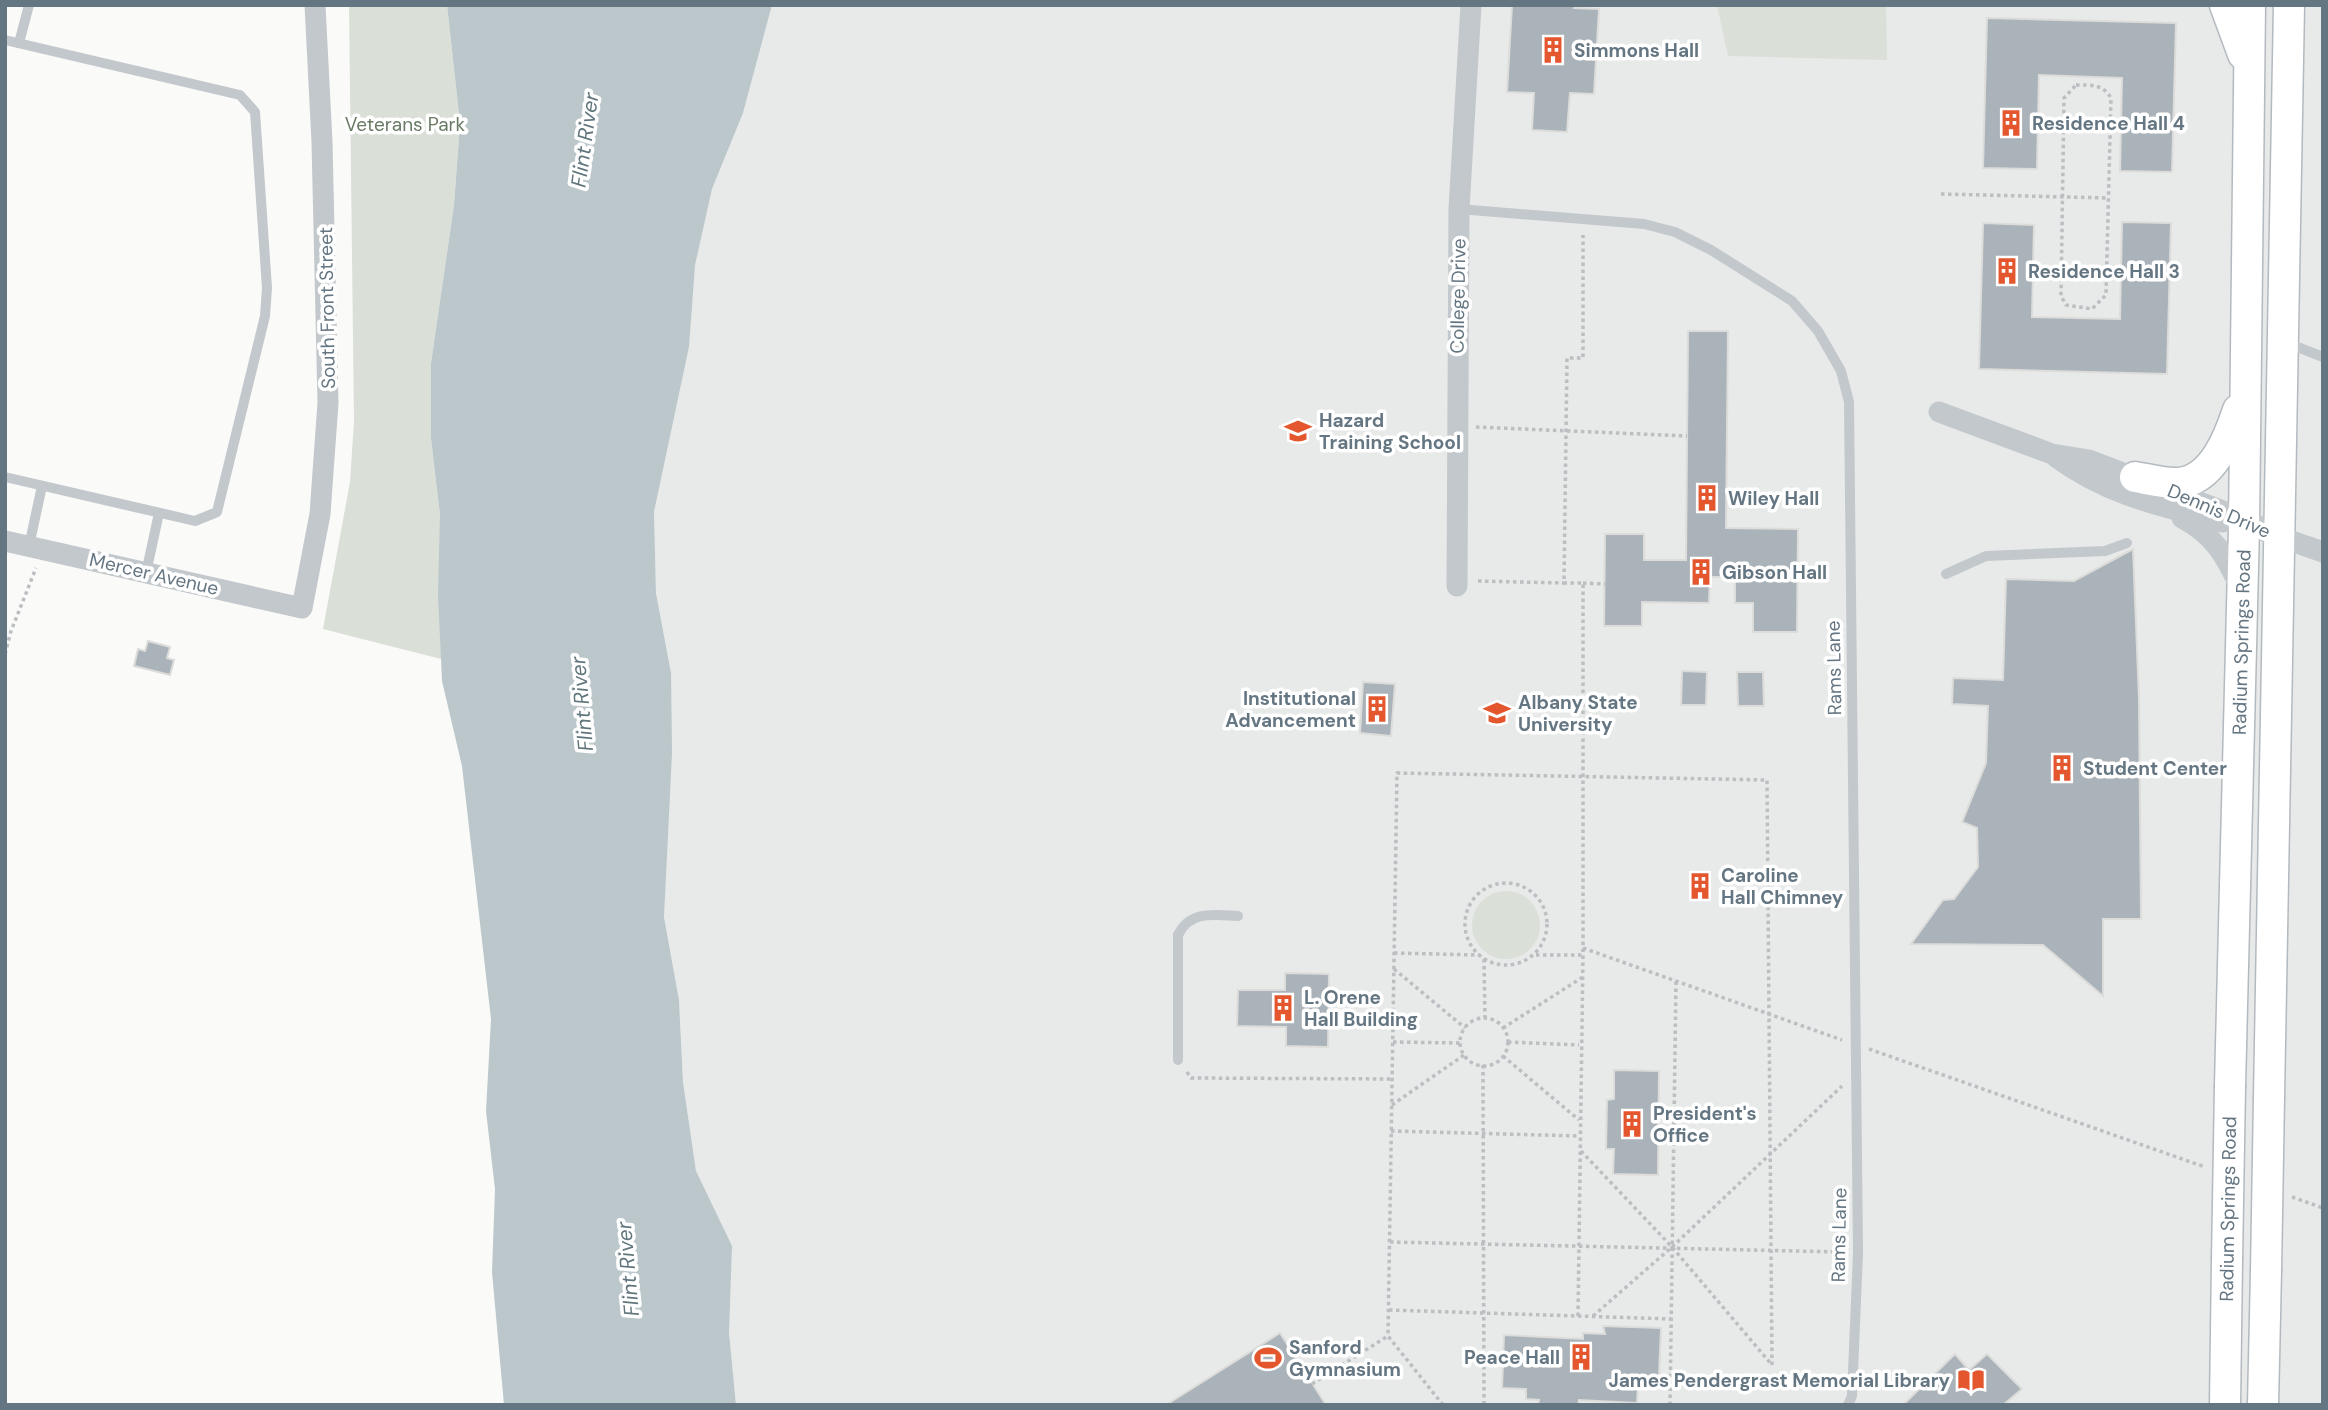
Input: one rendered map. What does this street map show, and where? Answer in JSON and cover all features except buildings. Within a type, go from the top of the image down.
[{"type":"main road","points":[[2225,5],[2248,65]]},
{"type":"main road","name":"Radium Springs Road","points":[[2225,1405],[2244,523],[2250,5]]},
{"type":"main road","name":"Radium Springs Road","points":[[2263,1405],[2289,5]]},
{"type":"main road","points":[[2135,477],[2180,483],[2201,473],[2218,456],[2231,431],[2245,390]]},
{"type":"street","name":"South Front Street","points":[[302,608],[320,514],[328,403],[322,142],[315,5]]},
{"type":"street","name":"College Drive","points":[[1457,583],[1459,209],[1471,5]]},
{"type":"street","name":"Dennis Drive","points":[[1939,412],[2052,454],[2089,460],[2323,552]]},
{"type":"street","name":"Dennis Drive","points":[[2052,454],[2099,486],[2168,510],[2244,523]]},
{"type":"street","points":[[2168,510],[2204,529],[2226,557],[2242,592]]},
{"type":"street","name":"Mercer Avenue","points":[[5,541],[302,608]]},
{"type":"lane","points":[[19,43],[29,5]]},
{"type":"lane","points":[[5,40],[240,95],[255,112],[267,288],[265,316],[218,512],[195,521],[5,477]]},
{"type":"lane","name":"Rams Lane","points":[[1459,209],[1644,224],[1675,232],[1729,260],[1793,301],[1818,331],[1842,371],[1849,402],[1857,1073],[1858,1253],[1852,1396],[1848,1405]]},
{"type":"lane","points":[[2281,341],[2323,357]]},
{"type":"lane","points":[[35,547],[42,485]]},
{"type":"lane","points":[[146,573],[159,513]]},
{"type":"lane","points":[[1945,574],[1986,556],[2105,551],[2127,543]]},
{"type":"lane","points":[[1178,1060],[1178,935],[1189,919],[1202,915],[1238,916]]},
{"type":"path","points":[[2076,85],[2096,85],[2107,91],[2111,98],[2108,198],[2106,295],[2100,304],[2092,309],[2066,305],[2061,296],[2064,98],[2076,85]]},
{"type":"path","points":[[1941,194],[2108,198]]},
{"type":"path","points":[[1563,583],[1567,358],[1583,358],[1583,219]]},
{"type":"path","points":[[1457,426],[1687,436]]},
{"type":"path","points":[[5,654],[35,547]]},
{"type":"path","points":[[1457,583],[1605,584]]},
{"type":"path","points":[[1578,1316],[1583,977],[1583,583]]},
{"type":"path","points":[[1443,1405],[1388,1336],[1396,773],[1767,780],[1772,1365],[1672,1247],[1579,1150]]},
{"type":"path","points":[[1514,883],[1538,897],[1546,910],[1548,924],[1546,938],[1534,955],[1518,964],[1506,966],[1484,960],[1466,937],[1464,923],[1467,909],[1475,897],[1486,888],[1514,883]]},
{"type":"path","points":[[1583,948],[2206,1167]]},
{"type":"path","points":[[1394,953],[1479,955]]},
{"type":"path","points":[[1534,955],[1583,956]]},
{"type":"path","points":[[1484,960],[1485,1018]]},
{"type":"path","points":[[1394,969],[1465,1028]]},
{"type":"path","points":[[1503,1028],[1583,977]]},
{"type":"path","points":[[1670,1405],[1676,981]]},
{"type":"path","points":[[1485,1018],[1493,1020],[1503,1028],[1508,1042],[1503,1056],[1495,1063],[1483,1065],[1472,1063],[1464,1055],[1460,1043],[1465,1028],[1478,1019],[1485,1018]]},
{"type":"path","points":[[1393,1042],[1460,1043]]},
{"type":"path","points":[[1508,1042],[1580,1045]]},
{"type":"path","points":[[1392,1105],[1464,1055]]},
{"type":"path","points":[[1503,1056],[1580,1120]]},
{"type":"path","points":[[1178,1060],[1191,1078],[1392,1079]]},
{"type":"path","points":[[1483,1065],[1484,1405]]},
{"type":"path","points":[[1593,1316],[1672,1247],[1857,1073]]},
{"type":"path","points":[[1391,1131],[1579,1136]]},
{"type":"path","points":[[2284,1195],[2323,1208]]},
{"type":"path","points":[[1390,1242],[1858,1253]]},
{"type":"path","points":[[1389,1310],[1671,1319]]},
{"type":"path","points":[[1312,1384],[1388,1336]]},
{"type":"shaded area","name":"Albany State University","points":[[772,5],[2323,5],[2323,1405],[736,1405],[729,1332],[696,1171],[683,1082],[679,1000],[664,917],[671,673],[656,593],[654,512],[689,347],[694,265],[712,189],[743,113]]},
{"type":"green space","name":"Veterans Park","points":[[349,5],[447,5],[460,123],[454,205],[431,363],[431,439],[440,515],[441,659],[323,629],[350,482],[354,421]]},
{"type":"green space","points":[[1717,5],[1886,5],[1887,60],[1728,56]]},
{"type":"green space","points":[[1506,891],[1519,894],[1530,901],[1537,912],[1540,925],[1537,938],[1530,949],[1519,956],[1506,959],[1493,956],[1482,949],[1475,938],[1472,925],[1475,912],[1482,901],[1493,894]]},
{"type":"water","name":"Flint River","points":[[447,5],[772,5],[743,113],[712,189],[695,265],[689,347],[654,512],[656,593],[671,673],[672,753],[664,917],[679,1000],[683,1082],[696,1171],[732,1246],[729,1332],[736,1405],[504,1405],[492,1272],[495,1189],[486,1111],[491,1019],[462,766],[442,681],[438,594],[440,515],[431,439],[431,363],[454,205],[460,123]]},
{"type":"place","name":"Simmons Hall","points":[[1553,50]]},
{"type":"place","name":"Residence Hall 4","points":[[2011,123]]},
{"type":"place","name":"Residence Hall 3","points":[[2007,271]]},
{"type":"place","name":"Hazard Training School","points":[[1298,431]]},
{"type":"place","name":"Wiley Hall","points":[[1707,498]]},
{"type":"place","name":"Gibson Hall","points":[[1701,572]]},
{"type":"place","name":"Institutional Advancement","points":[[1377,709]]},
{"type":"place","name":"Albany State University","points":[[1497,713]]},
{"type":"place","name":"Student Center","points":[[2062,768]]},
{"type":"place","name":"Caroline Hall Chimney","points":[[1700,886]]},
{"type":"place","name":"L. Orene Hall Building","points":[[1283,1008]]},
{"type":"place","name":"President's Office","points":[[1632,1124]]},
{"type":"place","name":"Peace Hall","points":[[1581,1357]]},
{"type":"place","name":"Sanford Gymnasium","points":[[1268,1358]]},
{"type":"place","name":"James Pendergrast Memorial Library","points":[[1971,1380]]}]
